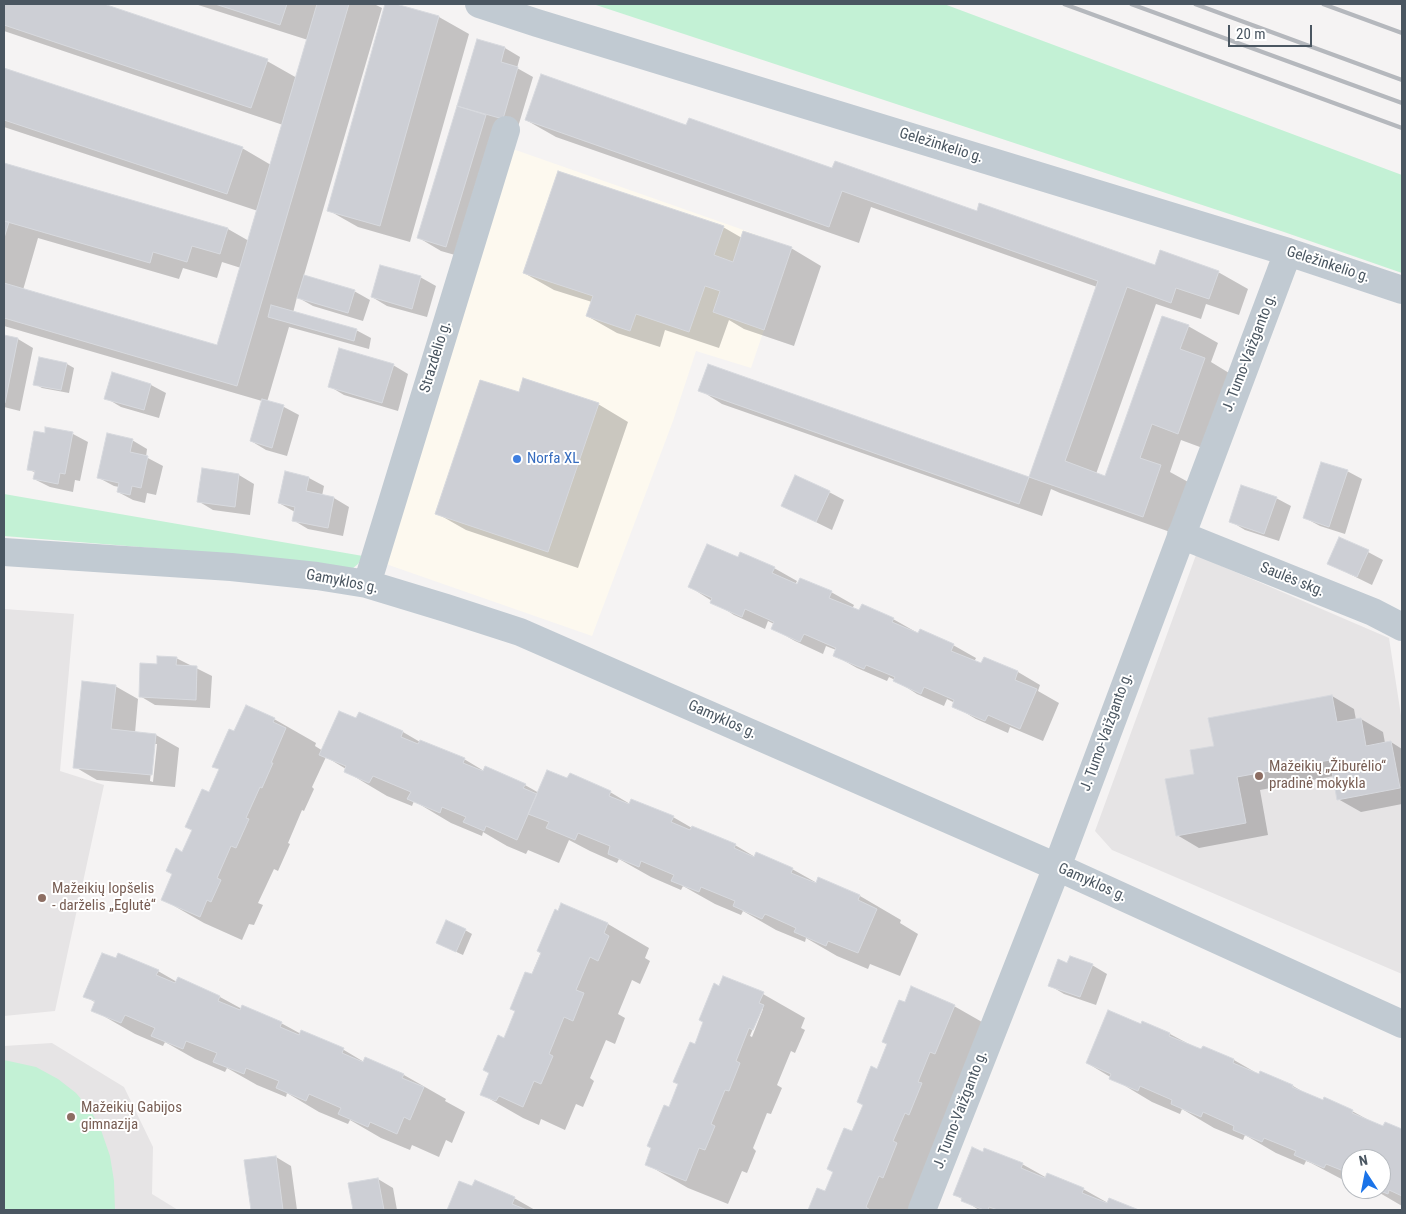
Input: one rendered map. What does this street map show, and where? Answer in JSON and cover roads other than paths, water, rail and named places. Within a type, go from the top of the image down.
[{"type":"street","name":"Geležinkelio g.","points":[[479,4],[1288,252],[1402,290]]},
{"type":"street","name":"Strazdelio g.","points":[[367,584],[506,130]]},
{"type":"street","name":"J. Tumo-Vaižganto g.","points":[[922,1210],[1057,867],[1288,252]]},
{"type":"street","name":"Saulės skg.","points":[[1181,535],[1373,612],[1402,627]]},
{"type":"street","name":"Gamyklos g.","points":[[4,552],[231,567],[317,576],[367,584],[520,632],[1057,867],[1402,1024]]},
{"type":"railway","points":[[1064,4],[1402,128]]},
{"type":"railway","points":[[1131,4],[1402,103]]},
{"type":"railway","points":[[1195,4],[1402,80]]},
{"type":"railway","points":[[1323,4],[1402,33]]},
{"type":"place","name":"Norfa XL","points":[[517,459]]},
{"type":"place","name":"Mažeikių „Žiburėlio“ pradinė mokykla","points":[[1259,776]]},
{"type":"place","name":"Mažeikių lopšelis - darželis „Eglutė“","points":[[42,898]]},
{"type":"place","name":"Mažeikių Gabijos gimnazija","points":[[71,1117]]}]
